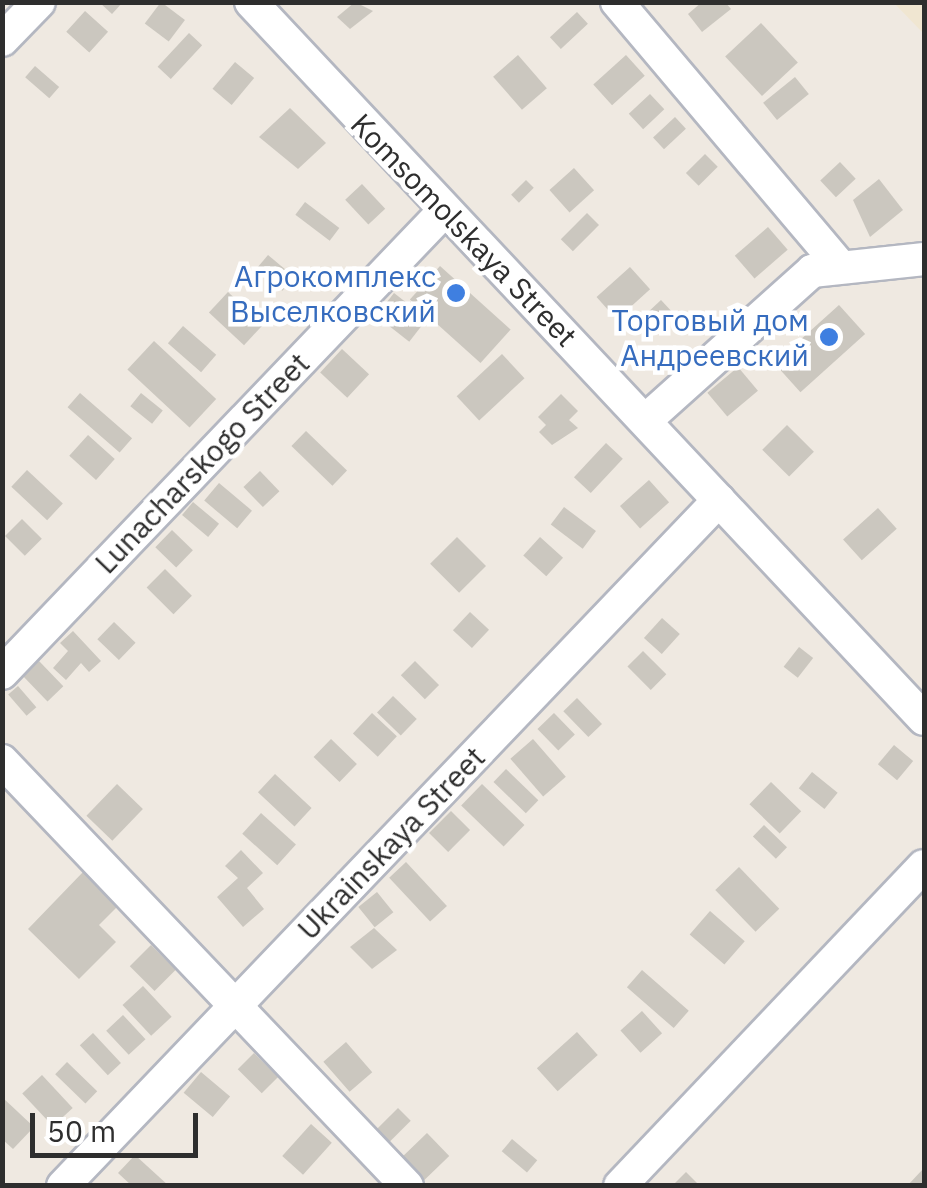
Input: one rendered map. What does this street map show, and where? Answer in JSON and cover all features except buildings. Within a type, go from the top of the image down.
[{"type":"street","points":[[2,40],[39,2]]},
{"type":"street","name":"Komsomolskaya Street","points":[[251,2],[924,718]]},
{"type":"street","points":[[617,2],[841,266]]},
{"type":"street","name":"Lunacharskogo Street","points":[[2,672],[444,211]]},
{"type":"street","points":[[646,420],[766,306],[812,271],[924,259]]},
{"type":"street","name":"Ukrainskaya Street","points":[[63,1186],[718,500]]},
{"type":"street","points":[[2,760],[239,1002],[407,1186]]},
{"type":"street","points":[[620,1186],[924,866]]},
{"type":"shaded area","points":[[894,3],[924,3],[924,34]]},
{"type":"place","name":"Агрокомплекс Выселковский","points":[[456,293]]},
{"type":"place","name":"Торговый дом Андреевский","points":[[829,337]]}]
